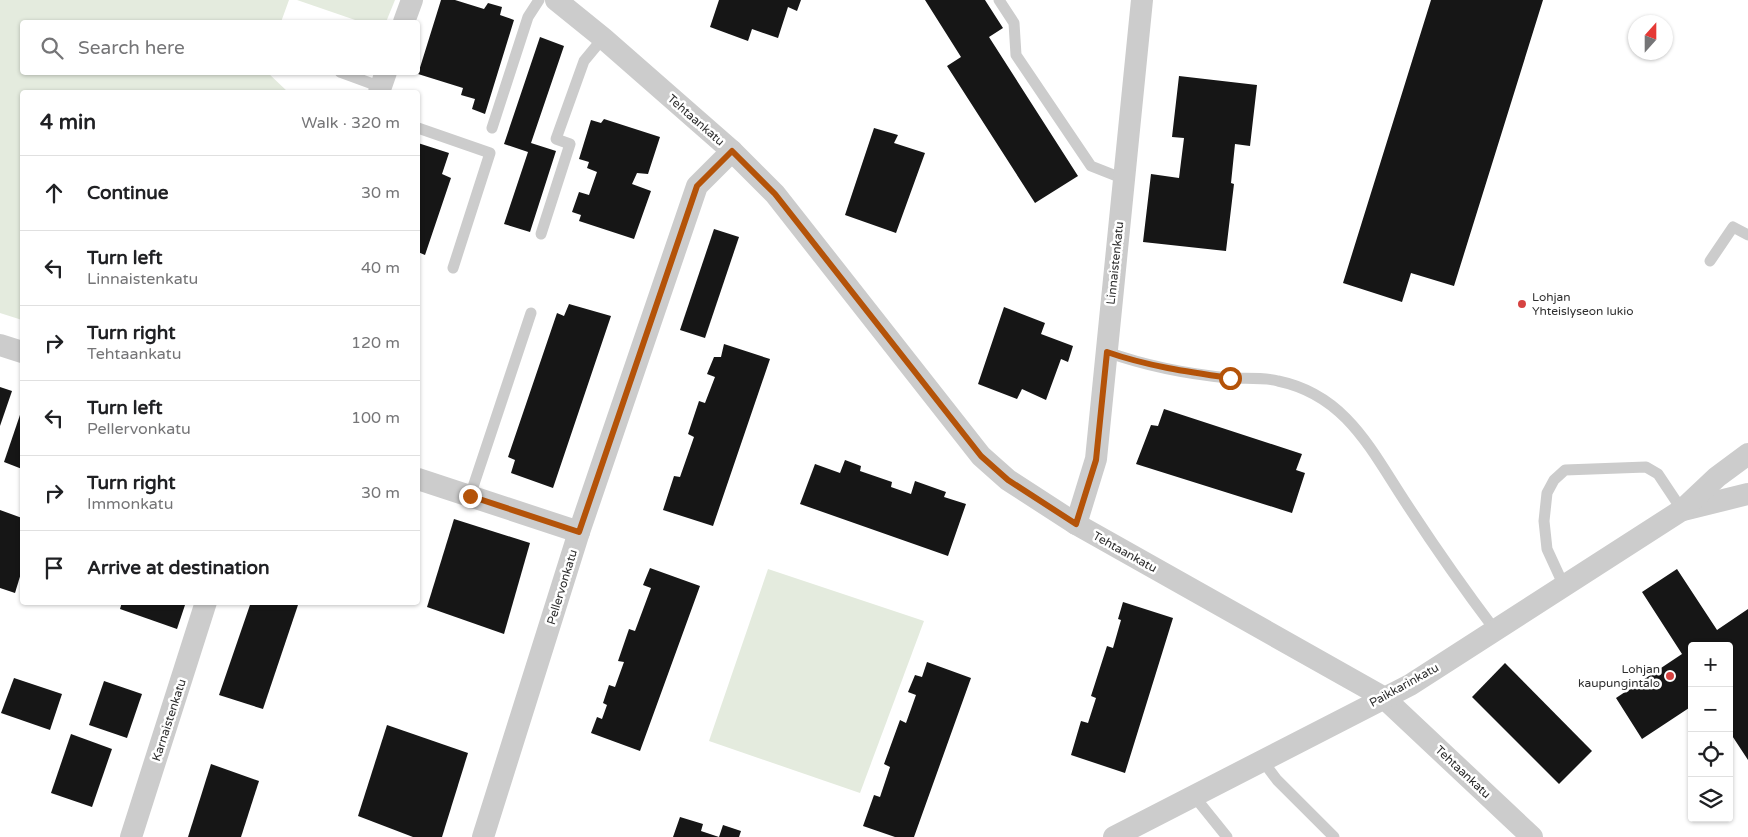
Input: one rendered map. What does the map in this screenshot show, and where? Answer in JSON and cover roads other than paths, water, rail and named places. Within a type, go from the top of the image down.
[{"type":"street","points":[[405,20],[412,0]]},
{"type":"street","name":"Tehtaankatu","points":[[556,0],[603,38],[732,151],[775,194],[981,456],[1008,480],[1076,524],[1383,697],[1532,837]]},
{"type":"street","name":"Linnaistenkatu","points":[[1076,524],[1096,460],[1142,0]]},
{"type":"street","name":"Pellervonkatu","points":[[483,837],[579,532],[697,186],[732,151]]},
{"type":"street","points":[[0,345],[20,351]]},
{"type":"street","name":"Paikkarinkatu","points":[[1114,837],[1383,697],[1410,685],[1682,510],[1717,477],[1748,454]]},
{"type":"street","points":[[420,480],[579,532]]},
{"type":"street","name":"Paikkarinkatu","points":[[1682,510],[1748,494]]},
{"type":"street","name":"Karnaistenkatu","points":[[131,837],[205,605]]},
{"type":"lane","points":[[492,128],[528,17],[539,0]]},
{"type":"lane","points":[[999,0],[1014,24],[1016,55],[1091,166],[1124,179]]},
{"type":"lane","points":[[541,234],[570,144],[556,139],[584,61],[603,38]]},
{"type":"lane","points":[[350,75],[382,84]]},
{"type":"lane","points":[[420,129],[490,153],[453,268]]},
{"type":"lane","points":[[1710,261],[1733,227],[1748,235]]},
{"type":"lane","points":[[470,496],[531,313]]},
{"type":"lane","points":[[1107,352],[1123,358],[1176,371],[1230,378],[1278,380],[1312,391],[1347,418],[1368,444],[1405,501],[1495,630]]},
{"type":"lane","points":[[1564,586],[1546,549],[1544,521],[1547,493],[1554,480],[1565,470],[1646,466],[1658,474],[1682,510]]},
{"type":"lane","points":[[1262,760],[1277,780],[1334,837]]},
{"type":"lane","points":[[1194,796],[1227,837]]},
{"type":"place","name":"Lohjan Yhteislyseon lukio","points":[[1522,304]]},
{"type":"place","name":"Lohjan kaupungintalo","points":[[1670,676]]}]
